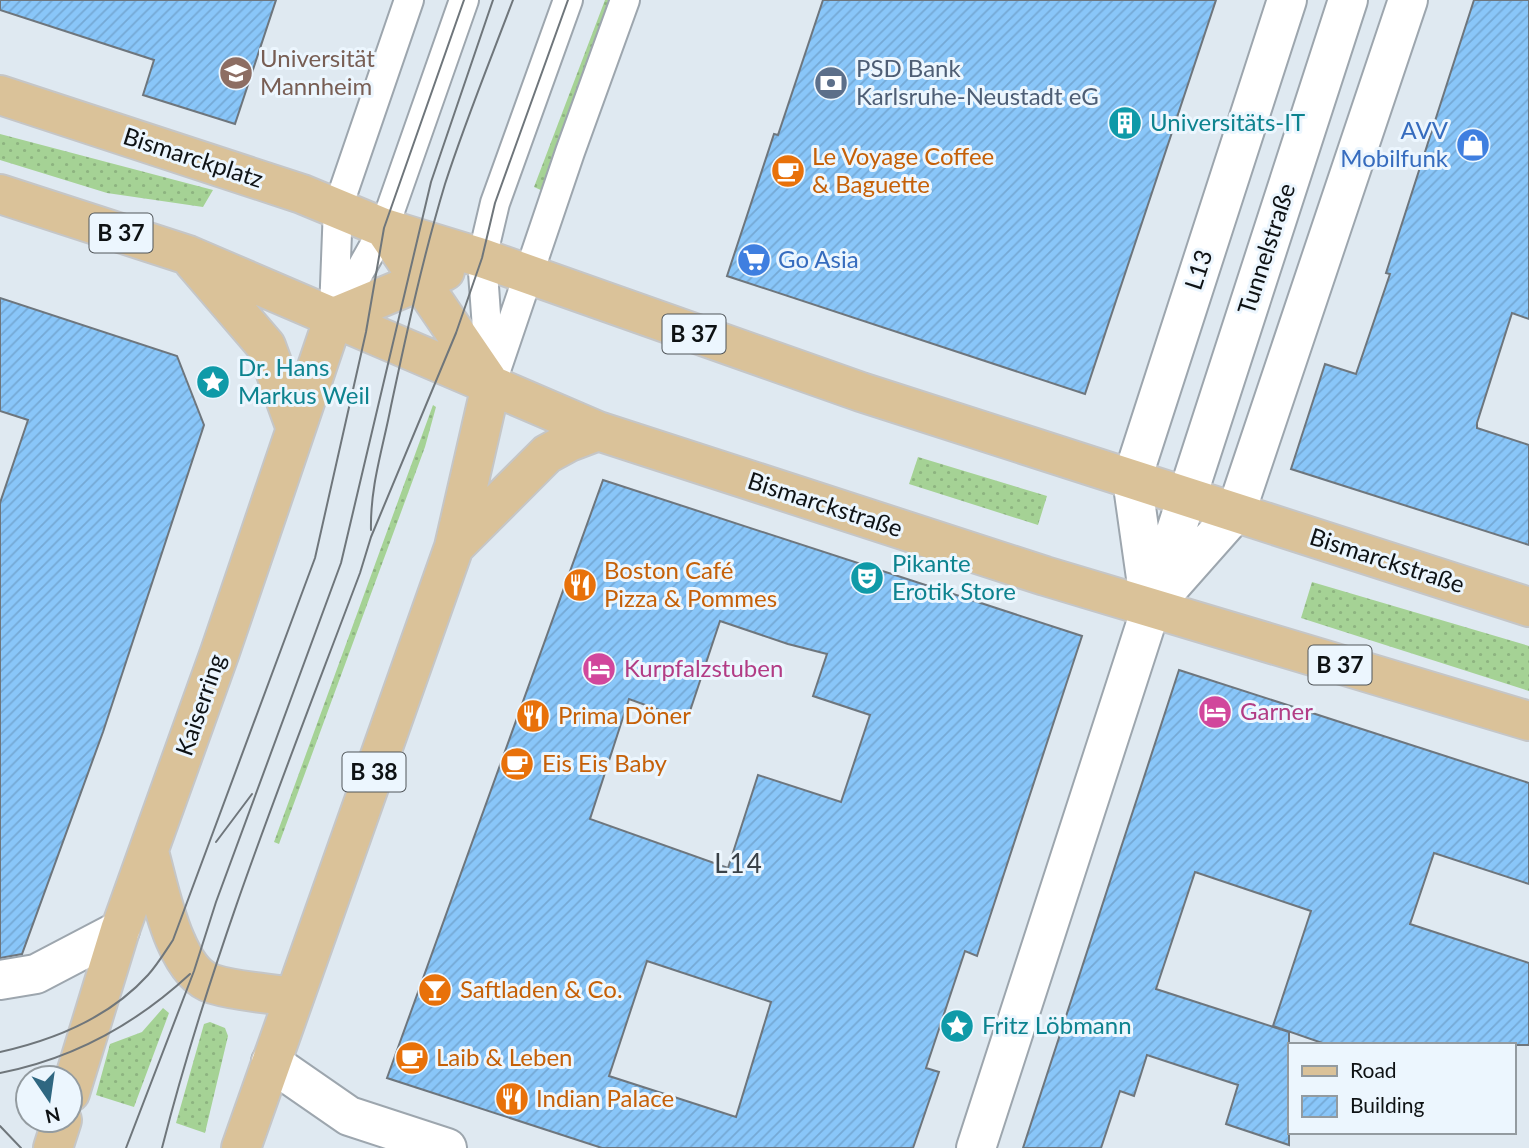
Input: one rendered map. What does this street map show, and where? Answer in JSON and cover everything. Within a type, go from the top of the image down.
[{"type":"main road","name":"Bismarckplatz","points":[[0,95],[302,194],[384,228]]},
{"type":"main road","name":"B 37","points":[[0,194],[188,255],[334,317]]},
{"type":"main road","name":"B 37","points":[[384,228],[527,275]]},
{"type":"main road","points":[[384,228],[491,384]]},
{"type":"main road","points":[[188,255],[266,346],[295,426]]},
{"type":"main road","points":[[334,317],[420,280],[482,258]]},
{"type":"main road","name":"Bismarckstraße","points":[[527,275],[861,392],[1529,607]]},
{"type":"main road","name":"Bismarckstraße","points":[[334,317],[598,431],[1045,576],[1529,721]]},
{"type":"main road","name":"Kaiserring","points":[[79,1064],[120,930],[220,652],[334,317]]},
{"type":"main road","name":"B 38","points":[[240,1148],[454,547],[491,384]]},
{"type":"main road","name":"B 38","points":[[454,547],[547,454],[598,431]]},
{"type":"main road","points":[[149,852],[173,940],[194,971],[211,984],[294,997]]},
{"type":"street","name":"L13","points":[[1132,479],[1287,0]]},
{"type":"street","name":"Tunnelstraße","points":[[976,1148],[1348,0]]},
{"type":"street","points":[[1150,608],[1236,512],[1408,0]]},
{"type":"street","points":[[1132,479],[1150,608]]},
{"type":"street","points":[[0,980],[36,974],[120,930]]},
{"type":"street","points":[[271,1062],[349,1116],[447,1148]]},
{"type":"lane","points":[[334,317],[338,207],[409,0]]},
{"type":"lane","points":[[334,317],[384,228],[464,0]]},
{"type":"lane","points":[[491,384],[482,258],[495,203],[568,0]]},
{"type":"lane","points":[[491,384],[625,0]]},
{"type":"green space","points":[[605,0],[615,0],[543,191],[534,187]]},
{"type":"green space","points":[[0,134],[213,190],[203,207],[107,193],[0,160]]},
{"type":"green space","points":[[433,405],[436,407],[425,447],[279,844],[274,842]]},
{"type":"green space","points":[[918,457],[1047,496],[1038,525],[909,484]]},
{"type":"green space","points":[[1312,582],[1529,646],[1529,691],[1301,618]]},
{"type":"green space","points":[[163,1008],[169,1013],[134,1107],[96,1095],[110,1044],[142,1032]]},
{"type":"green space","points":[[210,1022],[225,1028],[228,1036],[205,1133],[176,1123],[204,1024]]},
{"type":"building","points":[[0,0],[276,0],[235,124],[143,95],[154,60],[0,10]]},
{"type":"building","points":[[823,0],[1216,0],[1085,394],[727,276],[774,134],[778,135]]},
{"type":"building","points":[[1474,0],[1529,0],[1529,319],[1512,313],[1477,428],[1529,445],[1529,545],[1291,469],[1325,364],[1356,374],[1390,274],[1386,273]]},
{"type":"building","points":[[0,298],[177,356],[204,425],[103,732],[22,954],[0,958],[0,503],[28,420],[0,411]]},
{"type":"building","points":[[603,480],[1082,636],[977,956],[965,951],[926,1068],[939,1072],[913,1148],[602,1148],[387,1078]],"holes":[[[720,621],[827,654],[813,696],[870,715],[841,802],[758,775],[728,868],[590,819],[629,699],[687,720]],[[647,961],[771,1002],[736,1117],[609,1076]]]},
{"type":"building","points":[[1179,670],[1529,783],[1529,884],[1434,853],[1410,924],[1529,963],[1529,1045],[1322,1043],[1273,1026],[1311,911],[1195,872],[1156,989],[1289,1032],[1289,1145],[1226,1124],[1238,1085],[1147,1055],[1134,1096],[1120,1091],[1101,1148],[1023,1148]]},
{"type":"tram line","points":[[0,1052],[41,1041],[99,1015],[133,990],[148,975],[173,940],[315,558],[366,332],[384,228],[464,0]]},
{"type":"tram line","points":[[126,1148],[194,971],[216,902],[341,563],[431,182],[493,0]]},
{"type":"tram line","points":[[371,530],[378,467],[430,239],[445,184],[513,0]]},
{"type":"tram line","points":[[162,1148],[204,1002],[253,858],[371,537],[456,333],[482,258],[495,203],[568,0]]},
{"type":"tram line","points":[[216,842],[252,794]]},
{"type":"tram line","points":[[0,1073],[52,1059],[102,1037],[148,1009],[190,974]]},
{"type":"tram line","points":[[0,1126],[21,1148]]},
{"type":"place","name":"Universität Mannheim","points":[[236,73]]},
{"type":"place","name":"PSD Bank Karlsruhe-Neustadt eG","points":[[831,83]]},
{"type":"place","name":"Universitäts-IT","points":[[1125,123]]},
{"type":"place","name":"AVV Mobilfunk","points":[[1473,145]]},
{"type":"place","name":"Le Voyage Coffee & Baguette","points":[[788,171]]},
{"type":"place","name":"Go Asia","points":[[754,260]]},
{"type":"place","name":"Dr. Hans Markus Weil","points":[[213,382]]},
{"type":"place","name":"Pikante Erotik Store","points":[[867,578]]},
{"type":"place","name":"Boston Café Pizza & Pommes","points":[[580,585]]},
{"type":"place","name":"Kurpfalzstuben","points":[[599,669]]},
{"type":"place","name":"Garner","points":[[1215,712]]},
{"type":"place","name":"Prima Döner","points":[[533,716]]},
{"type":"place","name":"Eis Eis Baby","points":[[517,764]]},
{"type":"place","name":"Saftladen & Co.","points":[[435,990]]},
{"type":"place","name":"Fritz Löbmann","points":[[957,1026]]},
{"type":"place","name":"Laib & Leben","points":[[412,1058]]},
{"type":"place","name":"Indian Palace","points":[[512,1099]]},
{"type":"district","name":"L14","points":[[739,864]]}]
